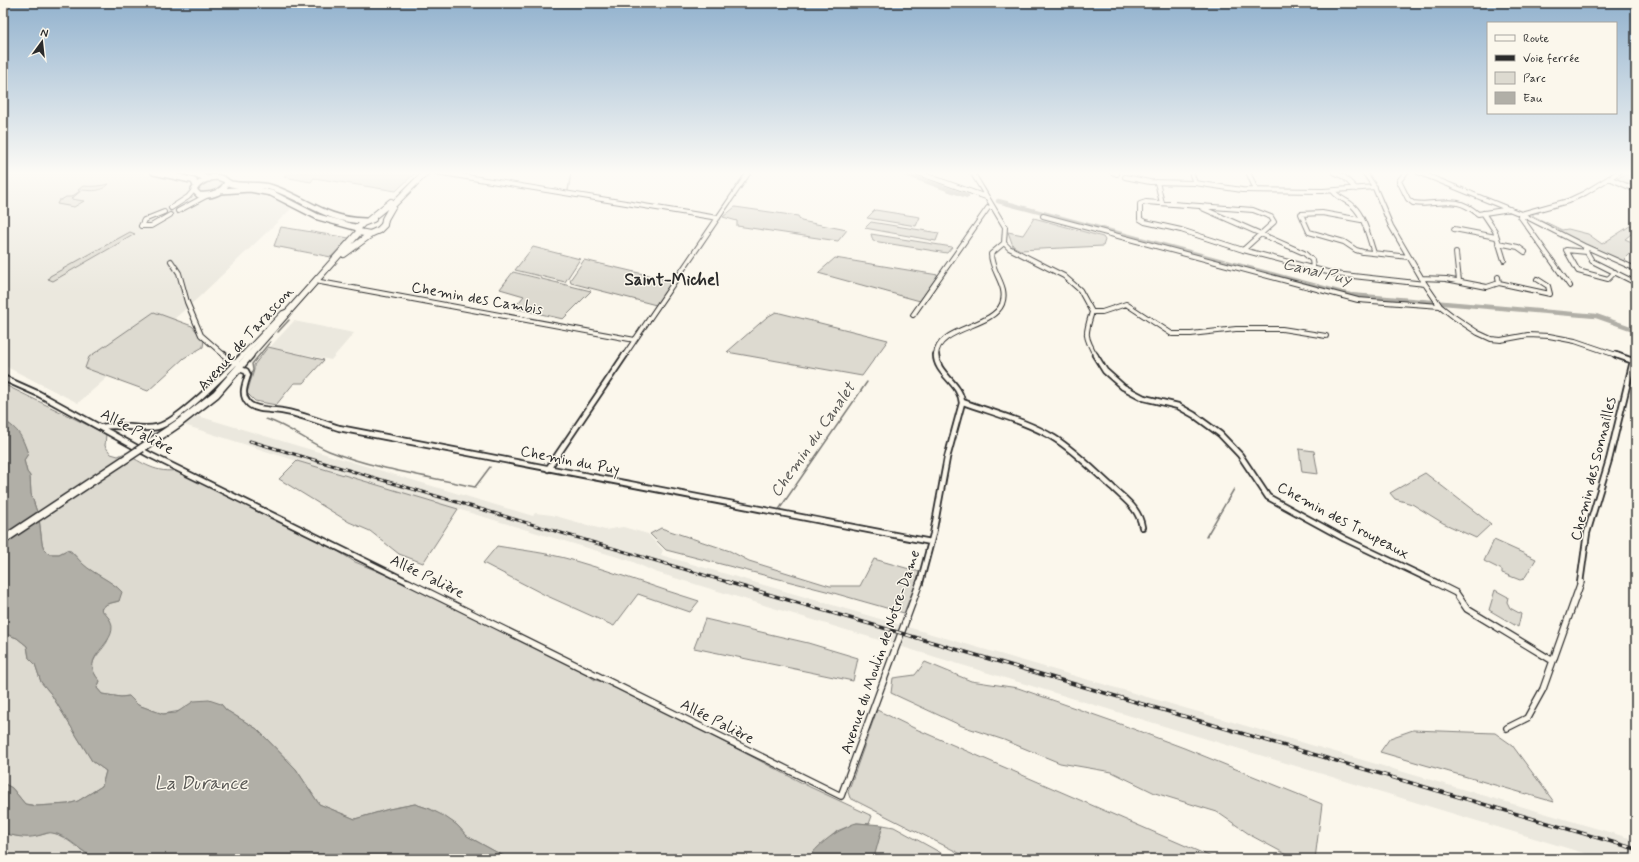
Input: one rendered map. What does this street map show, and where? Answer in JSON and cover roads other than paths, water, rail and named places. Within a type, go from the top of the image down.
[{"type":"main road","points":[[367,220],[378,212]]},
{"type":"main road","points":[[367,220],[377,219],[383,221],[388,212]]},
{"type":"main road","name":"Avenue de Tarascon","points":[[3,540],[179,423],[216,394],[315,282],[367,220]]},
{"type":"main road","name":"Avenue de Tarascon","points":[[328,267],[371,234],[378,232],[383,227],[383,221]]},
{"type":"main road","points":[[359,230],[371,234]]},
{"type":"street","points":[[164,212],[153,218],[144,220],[141,226],[151,226],[170,215]]},
{"type":"street","points":[[309,212],[318,217],[359,230]]},
{"type":"street","points":[[325,212],[348,220],[367,220]]},
{"type":"street","points":[[683,212],[718,218]]},
{"type":"street","points":[[548,469],[722,212]]},
{"type":"street","points":[[913,315],[985,212]]},
{"type":"street","points":[[997,212],[1005,227],[1004,243],[991,254],[990,259],[1004,294],[999,310],[984,320],[951,335],[940,344],[937,350],[936,362],[960,394],[963,402],[1025,424],[1054,438],[1081,459],[1131,504],[1140,516],[1142,527]]},
{"type":"street","points":[[1141,212],[1140,219],[1145,222],[1181,230],[1243,250],[1312,268],[1336,274],[1425,284]]},
{"type":"street","points":[[1212,212],[1304,253],[1312,260],[1312,268]]},
{"type":"street","points":[[1243,250],[1274,222],[1271,217],[1259,212]]},
{"type":"street","points":[[1307,212],[1301,214],[1309,232],[1344,242],[1356,250],[1409,257]]},
{"type":"street","points":[[1311,212],[1335,214],[1361,220]]},
{"type":"street","points":[[1357,212],[1374,253]]},
{"type":"street","points":[[1385,212],[1391,226],[1425,284],[1439,303],[1464,324],[1491,339],[1501,340],[1528,335],[1576,340],[1634,361]]},
{"type":"street","points":[[1476,212],[1478,214],[1488,212]]},
{"type":"street","points":[[1517,212],[1584,246],[1636,269]]},
{"type":"street","points":[[1521,214],[1528,212]]},
{"type":"street","points":[[1483,213],[1492,225],[1504,260]]},
{"type":"street","points":[[1521,214],[1520,216],[1570,286]]},
{"type":"street","points":[[1043,216],[1358,300],[1439,303]]},
{"type":"street","points":[[153,218],[158,218],[159,221]]},
{"type":"street","points":[[1454,229],[1496,237]]},
{"type":"street","points":[[1004,243],[1009,248],[1054,269],[1074,283],[1086,299],[1092,312],[1102,312],[1126,304],[1165,331],[1178,335],[1236,329],[1282,330],[1326,336]]},
{"type":"street","points":[[1498,243],[1518,247],[1525,252]]},
{"type":"street","points":[[1584,246],[1592,261],[1636,283]]},
{"type":"street","points":[[1586,252],[1566,250],[1578,271],[1608,279],[1615,272]]},
{"type":"street","points":[[1456,253],[1459,281]]},
{"type":"street","points":[[171,261],[179,273],[187,302],[201,335],[229,360],[241,367]]},
{"type":"street","points":[[1498,277],[1499,283]]},
{"type":"street","points":[[1421,278],[1446,278],[1487,287],[1499,283],[1550,294],[1548,286],[1537,279]]},
{"type":"street","name":"Chemin des Cambis","points":[[315,282],[635,340]]},
{"type":"street","points":[[102,427],[161,426],[192,404],[236,363],[283,313],[289,310]]},
{"type":"street","name":"Chemin des Troupeaux","points":[[1092,312],[1087,328],[1087,341],[1105,370],[1123,388],[1144,398],[1178,406],[1194,415],[1220,434],[1240,456],[1268,497],[1345,539],[1448,588],[1456,593],[1467,609],[1553,661]]},
{"type":"street","name":"Chemin des Sonnailles","points":[[1507,728],[1527,718],[1543,689],[1581,581],[1587,533],[1610,460],[1634,361]]},
{"type":"street","name":"Chemin du Puy","points":[[241,367],[248,375],[243,388],[246,401],[252,406],[283,411],[339,428],[931,542]]},
{"type":"street","name":"Allée Palière","points":[[3,378],[39,394],[102,427],[150,455],[245,500],[841,796]]},
{"type":"street","name":"Avenue du Moulin de Notre-Dame","points":[[841,796],[855,763],[919,587],[931,542],[944,472],[963,402]]},
{"type":"water","name":"La Durance","points":[[3,420],[20,434],[28,454],[24,460],[27,472],[30,476],[31,494],[39,518],[44,549],[49,554],[59,554],[67,550],[69,551],[88,568],[113,584],[122,592],[119,601],[107,604],[101,609],[110,620],[112,630],[95,657],[93,664],[94,672],[100,681],[97,688],[102,694],[121,697],[129,696],[138,705],[163,714],[176,713],[194,701],[209,700],[221,704],[226,710],[257,729],[296,769],[319,804],[355,819],[389,809],[415,804],[444,816],[457,825],[467,836],[509,859],[98,859],[86,853],[69,840],[58,834],[49,833],[33,837],[24,837],[3,833],[3,783],[12,788],[25,804],[37,806],[68,804],[78,801],[102,786],[106,771],[92,761],[51,694],[41,682],[35,664],[29,658],[27,646],[17,638],[3,633]]},
{"type":"water","points":[[852,824],[883,825],[875,854],[879,859],[807,859],[829,837]]},
{"type":"waterway","name":"Canal Puy","points":[[1040,212],[1350,295],[1596,316],[1636,330]]},
{"type":"waterway","points":[[278,332],[289,320]]},
{"type":"waterway","points":[[248,383],[253,370],[252,364],[270,342]]},
{"type":"waterway","name":"Chemin du Canalet","points":[[778,511],[867,382]]},
{"type":"waterway","points":[[246,392],[252,404]]},
{"type":"waterway","points":[[266,419],[329,451],[364,463],[401,472],[475,487],[490,467]]},
{"type":"waterway","points":[[1206,537],[1234,489]]},
{"type":"tunnel","points":[[170,215],[176,212]]},
{"type":"railway","points":[[250,441],[731,583]]},
{"type":"railway","points":[[727,582],[1636,849]]},
{"type":"district","name":"Saint-Michel","points":[[672,280]]}]
